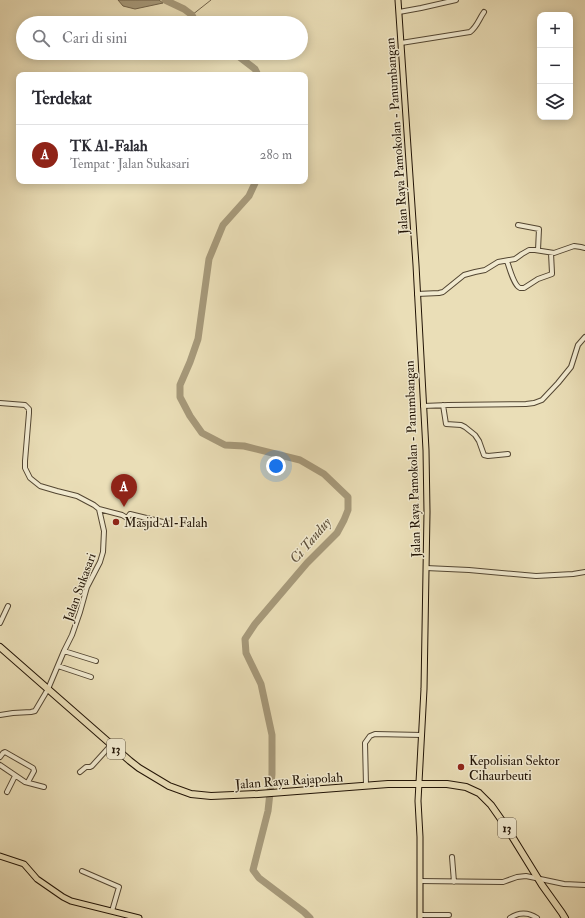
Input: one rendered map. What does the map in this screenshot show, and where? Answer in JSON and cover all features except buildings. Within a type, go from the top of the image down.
[{"type":"highway","name":"Jalan Raya Rajapolah","points":[[0,647],[139,768],[169,786],[191,794],[212,796],[258,794],[388,784],[447,784],[466,787],[479,793],[491,805],[505,825],[565,918]]},
{"type":"main road","name":"Jalan Raya Pamokolan - Panumbangan","points":[[398,0],[426,450],[427,497],[424,689],[418,801],[420,836],[420,917]]},
{"type":"main road","points":[[0,856],[24,864],[37,879],[66,898],[139,918]]},
{"type":"street","points":[[399,12],[456,0]]},
{"type":"street","points":[[401,43],[470,32],[475,28],[484,12]]},
{"type":"street","points":[[518,225],[539,230],[538,250]]},
{"type":"street","points":[[417,294],[443,292],[464,276],[485,270],[498,262],[515,259],[529,250],[554,253],[574,246],[585,248]]},
{"type":"street","points":[[507,261],[510,272],[517,286],[524,288],[538,279],[552,274],[551,253]]},
{"type":"street","points":[[423,406],[534,404],[548,394],[568,372],[573,363],[578,345],[585,337]]},
{"type":"street","points":[[0,403],[25,405],[29,409],[25,468],[30,478],[40,486],[77,496],[94,505],[98,509],[122,515],[127,518],[130,514],[170,524]]},
{"type":"street","points":[[443,405],[446,424],[461,425],[475,435],[484,455],[508,454]]},
{"type":"street","name":"Jalan Sukasari","points":[[0,715],[35,711],[48,689],[72,635],[87,587],[100,562],[103,552],[104,531],[98,509]]},
{"type":"street","points":[[426,568],[536,576],[585,572]]},
{"type":"street","points":[[0,623],[8,606]]},
{"type":"street","points":[[64,651],[96,661]]},
{"type":"street","points":[[58,666],[91,676]]},
{"type":"street","points":[[366,785],[365,744],[370,736],[375,734],[422,735]]},
{"type":"street","points":[[80,772],[86,766],[92,766],[111,745]]},
{"type":"street","points":[[0,757],[4,750]]},
{"type":"street","points":[[0,757],[3,752],[5,752],[33,768],[34,771],[28,782]]},
{"type":"street","points":[[0,766],[15,776],[44,787]]},
{"type":"street","points":[[7,792],[15,776]]},
{"type":"street","points":[[452,857],[454,882]]},
{"type":"street","points":[[82,871],[118,886],[119,888],[112,911]]},
{"type":"street","points":[[420,880],[503,882],[517,877],[526,876],[569,885],[585,885]]},
{"type":"street","points":[[510,918],[522,913],[532,914],[537,918]]},
{"type":"street","points":[[420,917],[449,915]]},
{"type":"shaded area","points":[[118,0],[159,0],[163,3],[135,9],[123,6]]},
{"type":"waterway","name":"Ci Tanduy","points":[[165,0],[184,9],[192,16]]},
{"type":"waterway","points":[[192,15],[211,0]]},
{"type":"waterway","name":"Ci Tanduy","points":[[243,60],[255,69],[256,72]]},
{"type":"waterway","name":"Ci Tanduy","points":[[255,184],[249,196],[223,225],[209,259],[198,339],[180,385],[180,397],[190,416],[202,433],[225,445],[244,446],[300,460],[324,474],[348,497],[348,510],[337,533],[307,563],[255,624],[245,639],[246,653],[261,684],[272,735],[272,774],[268,811],[253,870],[259,878],[310,918]]},
{"type":"place","name":"TK Al-Falah","points":[[124,507]]},
{"type":"place","name":"Masjid Al-Falah","points":[[116,522]]},
{"type":"place","name":"Kepolisian Sektor Cihaurbeuti","points":[[461,767]]}]
